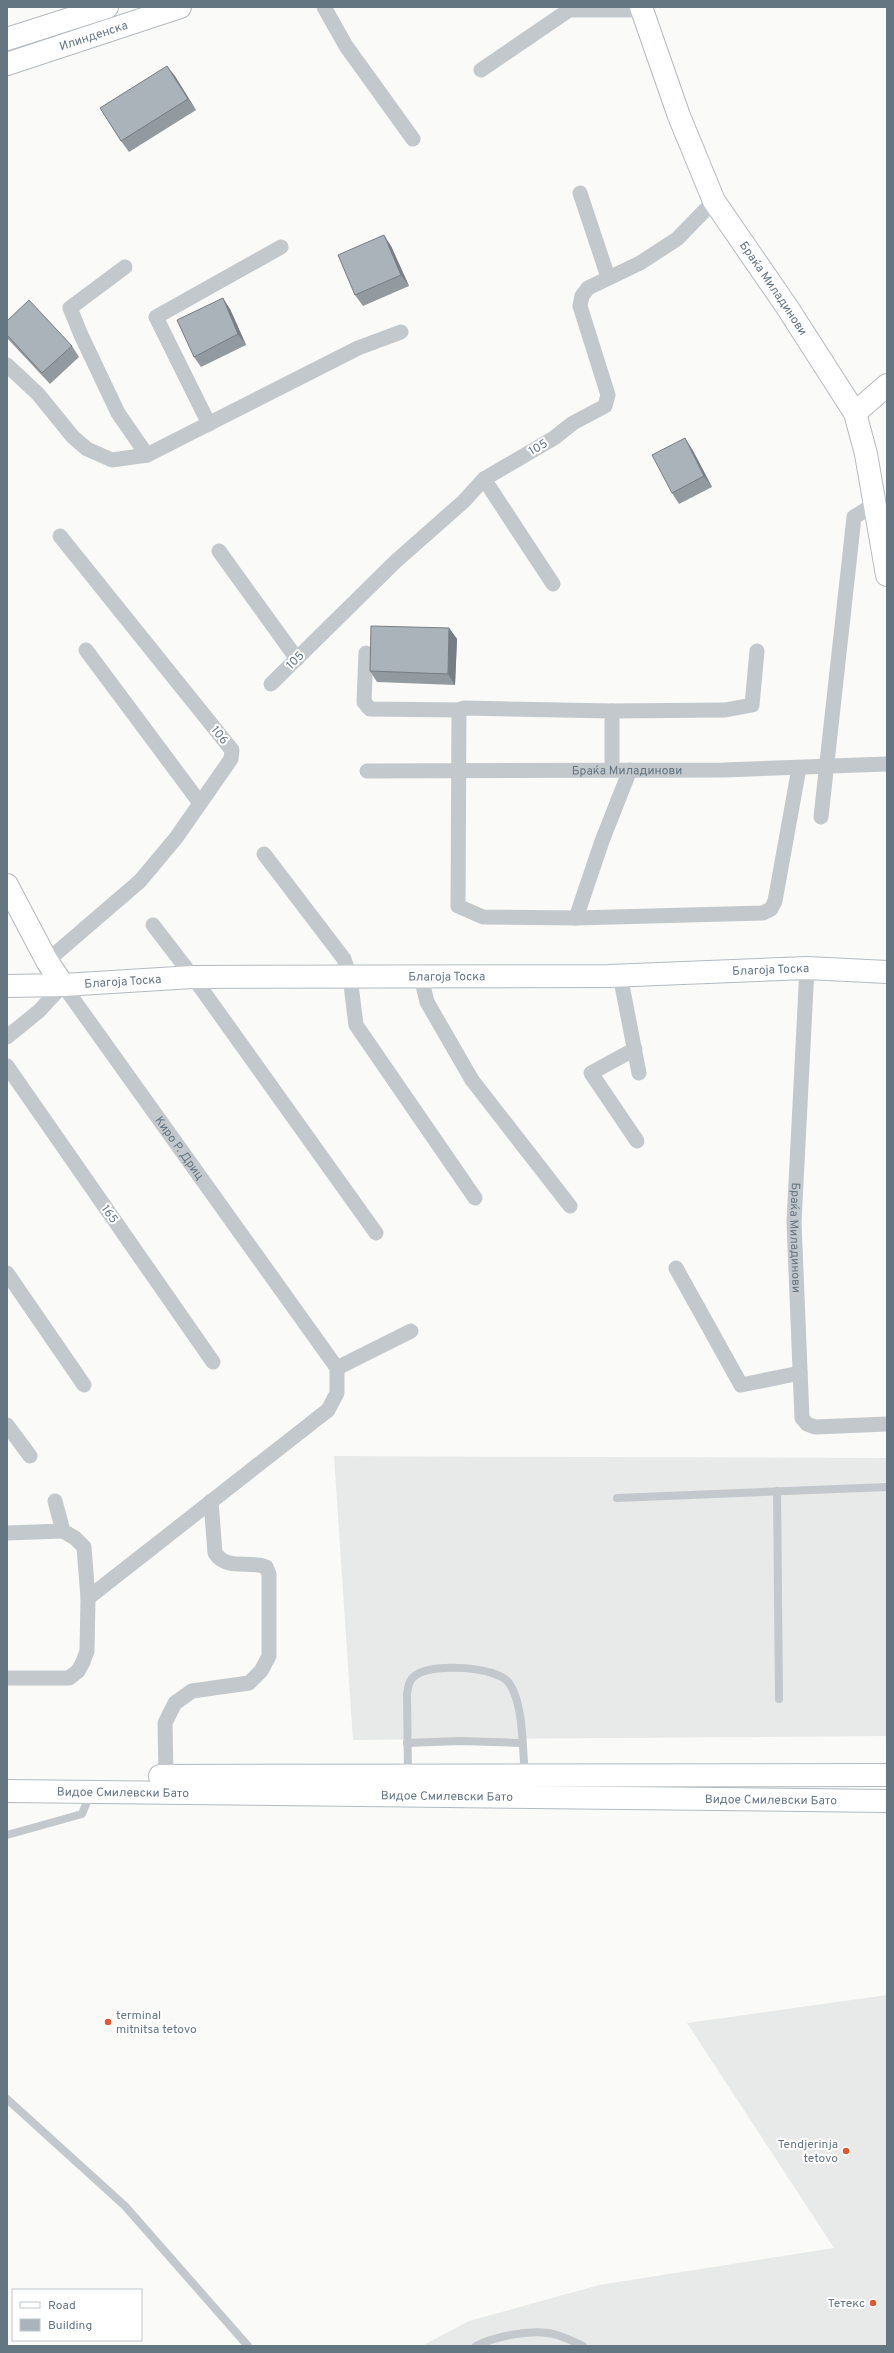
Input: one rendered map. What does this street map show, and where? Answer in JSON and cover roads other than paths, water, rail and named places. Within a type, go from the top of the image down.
[{"type":"street","name":"Илинденска","points":[[7,39],[107,7]]},
{"type":"street","name":"Илинденска","points":[[7,64],[180,7]]},
{"type":"street","points":[[324,7],[346,46],[413,139]]},
{"type":"street","points":[[481,70],[569,10],[641,9]]},
{"type":"street","name":"Браќа Миладинови","points":[[641,9],[680,116],[714,202],[787,307],[855,413],[875,504],[887,575]]},
{"type":"street","points":[[580,193],[608,277]]},
{"type":"street","name":"105","points":[[271,684],[395,562],[464,500],[484,479],[554,438],[573,423],[605,406],[608,395],[580,306],[582,296],[588,288],[608,277],[640,263],[677,239],[714,202]]},
{"type":"street","points":[[209,424],[156,317],[281,247]]},
{"type":"street","points":[[125,268],[70,308],[81,335],[118,413],[148,455]]},
{"type":"street","points":[[7,365],[38,394],[73,437],[87,449],[112,460],[148,455],[358,348],[402,332]]},
{"type":"street","points":[[855,413],[887,385]]},
{"type":"street","points":[[484,479],[553,584]]},
{"type":"street","points":[[820,817],[824,768],[854,517],[875,504]]},
{"type":"street","name":"106","points":[[47,961],[140,881],[176,838],[231,759],[232,750],[60,536]]},
{"type":"street","points":[[219,551],[297,659]]},
{"type":"street","points":[[86,650],[200,802]]},
{"type":"street","points":[[366,652],[364,702],[370,709],[459,710],[464,708],[612,711],[725,710],[752,705],[757,651]]},
{"type":"street","points":[[459,710],[457,769],[458,906],[483,916],[576,918],[763,913],[771,908],[775,902],[799,768]]},
{"type":"street","points":[[612,711],[612,769]]},
{"type":"street","name":"Браќа Миладинови","points":[[367,771],[457,769],[630,770],[824,768],[887,764]]},
{"type":"street","points":[[576,918],[602,841],[630,770]]},
{"type":"street","points":[[264,854],[344,959],[350,977],[356,1025],[475,1198]]},
{"type":"street","name":"Киро Р. Дриц","points":[[7,885],[47,961],[63,985],[336,1368]]},
{"type":"street","points":[[153,925],[193,977],[376,1233]]},
{"type":"street","name":"Браќа Миладинови","points":[[807,968],[794,1222],[802,1418],[807,1424],[815,1427],[887,1424]]},
{"type":"street","name":"Благоја Тоска","points":[[7,986],[63,985],[193,977],[620,975],[807,968],[887,972]]},
{"type":"street","points":[[620,975],[639,1073]]},
{"type":"street","points":[[421,977],[427,1002],[472,1080],[570,1206]]},
{"type":"street","points":[[7,1037],[39,1010],[63,985]]},
{"type":"street","points":[[635,1049],[591,1073],[637,1141]]},
{"type":"street","name":"165","points":[[7,1066],[213,1362]]},
{"type":"street","points":[[676,1268],[741,1385],[800,1373]]},
{"type":"street","points":[[7,1273],[84,1385]]},
{"type":"street","points":[[88,1598],[328,1410],[337,1393],[336,1368],[411,1331]]},
{"type":"street","points":[[7,1425],[30,1456]]},
{"type":"street","points":[[55,1501],[63,1531]]},
{"type":"street","points":[[166,1776],[165,1723],[175,1703],[192,1691],[248,1683],[261,1671],[269,1656],[269,1574],[266,1567],[260,1564],[228,1564],[219,1559],[215,1553],[211,1501]]},
{"type":"street","points":[[7,1533],[63,1531],[75,1538],[84,1547],[88,1598],[86,1651],[78,1671],[69,1678],[7,1678]]},
{"type":"street","name":"Видое Смилевски Бато","points":[[7,1777],[887,1775]]},
{"type":"street","name":"Видое Смилевски Бато","points":[[7,1790],[887,1801]]},
{"type":"lane","points":[[617,1498],[887,1487]]},
{"type":"lane","points":[[777,1491],[779,1699]]},
{"type":"lane","points":[[408,1776],[407,1694],[409,1684],[415,1675],[429,1669],[482,1670],[498,1674],[508,1683],[517,1699],[525,1776]]},
{"type":"lane","points":[[407,1743],[460,1741],[522,1743]]},
{"type":"lane","points":[[7,1835],[82,1814],[92,1790]]},
{"type":"lane","points":[[7,2099],[125,2206],[248,2346]]},
{"type":"lane","points":[[476,2346],[503,2336],[539,2333],[556,2334],[583,2346]]},
{"type":"place","name":"terminal mitnitsa tetovo","points":[[108,2022]]},
{"type":"place","name":"Tendjerinja tetovo","points":[[846,2151]]},
{"type":"place","name":"Тетекс","points":[[873,2303]]}]
